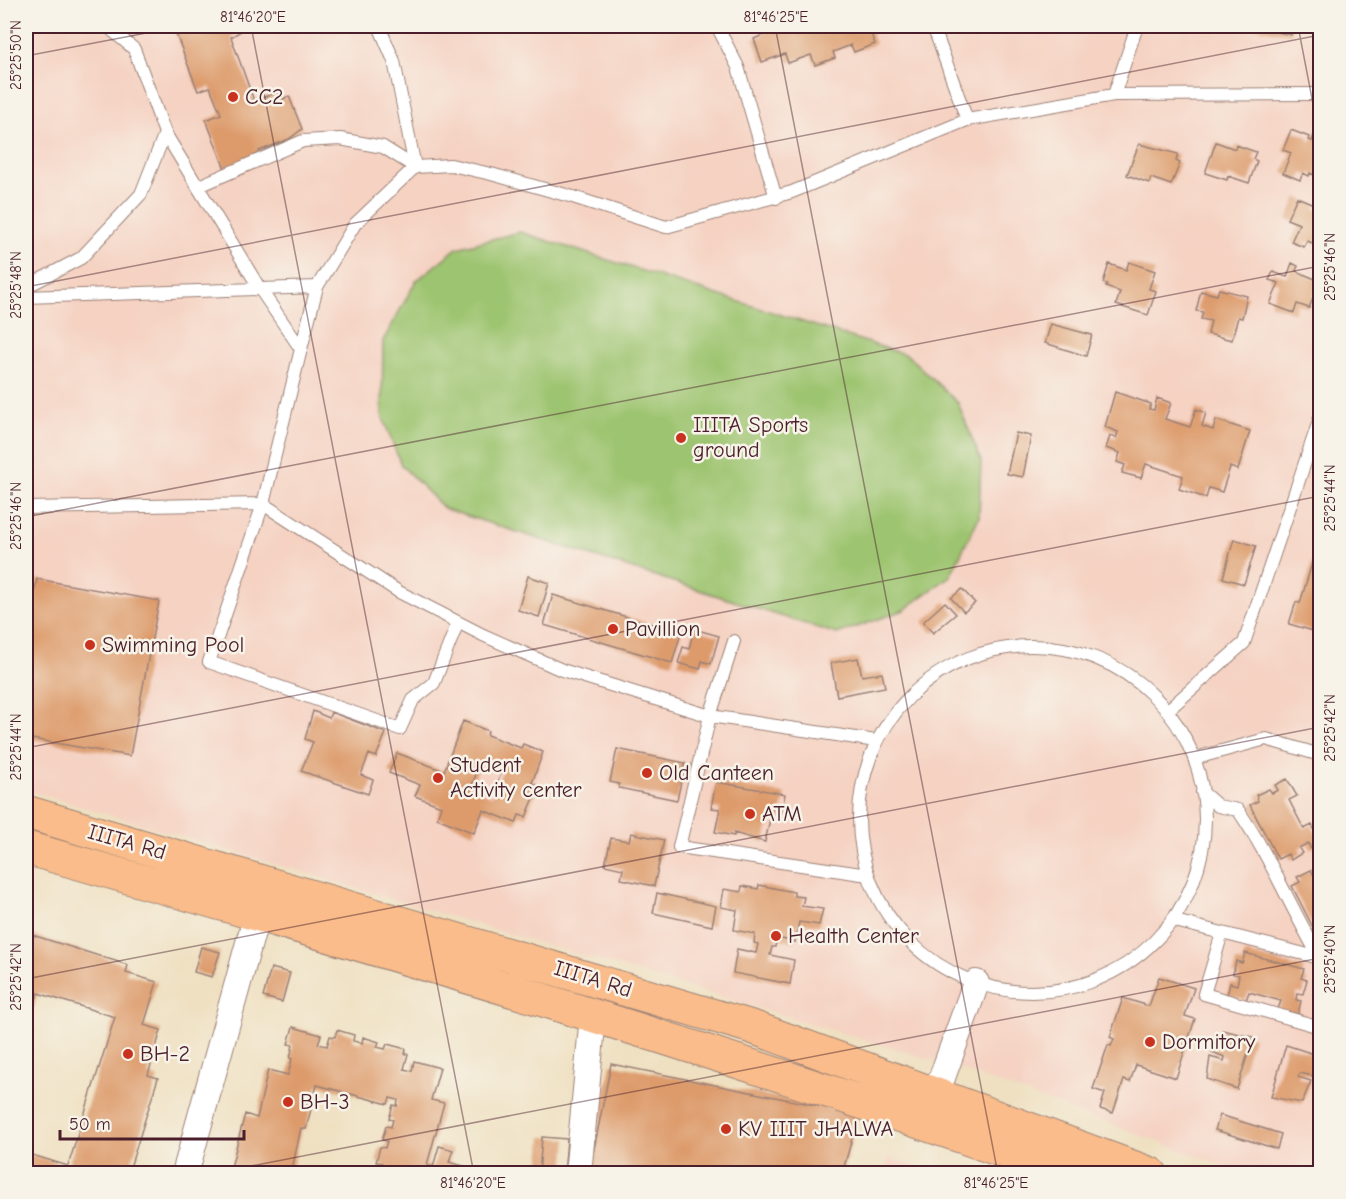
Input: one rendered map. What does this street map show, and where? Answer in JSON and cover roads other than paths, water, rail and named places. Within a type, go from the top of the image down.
[{"type":"main road","name":"IIITA Rd","points":[[26,812],[752,1027],[1068,1173]]},
{"type":"main road","name":"IIITA Rd","points":[[26,848],[257,914],[593,1016],[1151,1173]]},
{"type":"street","points":[[185,1173],[257,914]]},
{"type":"street","points":[[930,1109],[976,983]]},
{"type":"street","points":[[578,1173],[593,1016]]},
{"type":"lane","points":[[107,26],[134,49],[165,133],[260,289],[301,349]]},
{"type":"lane","points":[[379,26],[394,61],[415,167]]},
{"type":"lane","points":[[717,26],[738,67],[776,198]]},
{"type":"lane","points":[[933,26],[967,120]]},
{"type":"lane","points":[[1114,95],[1137,26]]},
{"type":"lane","points":[[199,186],[303,141],[340,139],[383,147],[415,167],[451,165],[491,174],[666,227],[776,198],[967,120],[1114,95],[1320,94]]},
{"type":"lane","points":[[26,286],[81,258],[141,194],[165,133]]},
{"type":"lane","points":[[415,167],[355,224],[317,287],[263,504],[209,662],[400,729],[413,700],[434,683],[458,622]]},
{"type":"lane","points":[[26,297],[317,287]]},
{"type":"lane","points":[[1168,710],[1244,643],[1320,418]]},
{"type":"lane","points":[[26,508],[263,504],[399,592],[562,670],[710,716],[876,741]]},
{"type":"lane","points":[[734,640],[710,716],[679,847],[868,875]]},
{"type":"lane","points":[[1179,922],[1199,868],[1207,813],[1196,758],[1168,710],[1132,677],[1088,654],[1039,646],[989,651],[944,670],[905,701],[876,741],[862,781],[858,823],[864,865],[880,904],[905,938],[938,965],[976,983],[1032,993],[1087,983],[1136,958],[1175,918],[1179,922],[1320,958]]},
{"type":"lane","points":[[1196,758],[1266,739],[1320,755]]},
{"type":"lane","points":[[1202,792],[1218,806],[1238,810],[1253,831],[1296,917],[1320,958]]},
{"type":"lane","points":[[1222,933],[1204,994],[1320,1028]]},
{"type":"place","name":"CC2","points":[[233,97]]},
{"type":"place","name":"IIITA Sports ground","points":[[681,438]]},
{"type":"place","name":"Pavillion","points":[[613,629]]},
{"type":"place","name":"Swimming Pool","points":[[90,645]]},
{"type":"place","name":"Old Canteen","points":[[647,773]]},
{"type":"place","name":"Student Activity center","points":[[438,778]]},
{"type":"place","name":"ATM","points":[[750,814]]},
{"type":"place","name":"Health Center","points":[[776,936]]},
{"type":"place","name":"Dormitory","points":[[1150,1042]]},
{"type":"place","name":"BH-2","points":[[128,1054]]},
{"type":"place","name":"BH-3","points":[[288,1102]]},
{"type":"place","name":"KV IIIT JHALWA","points":[[726,1129]]}]
